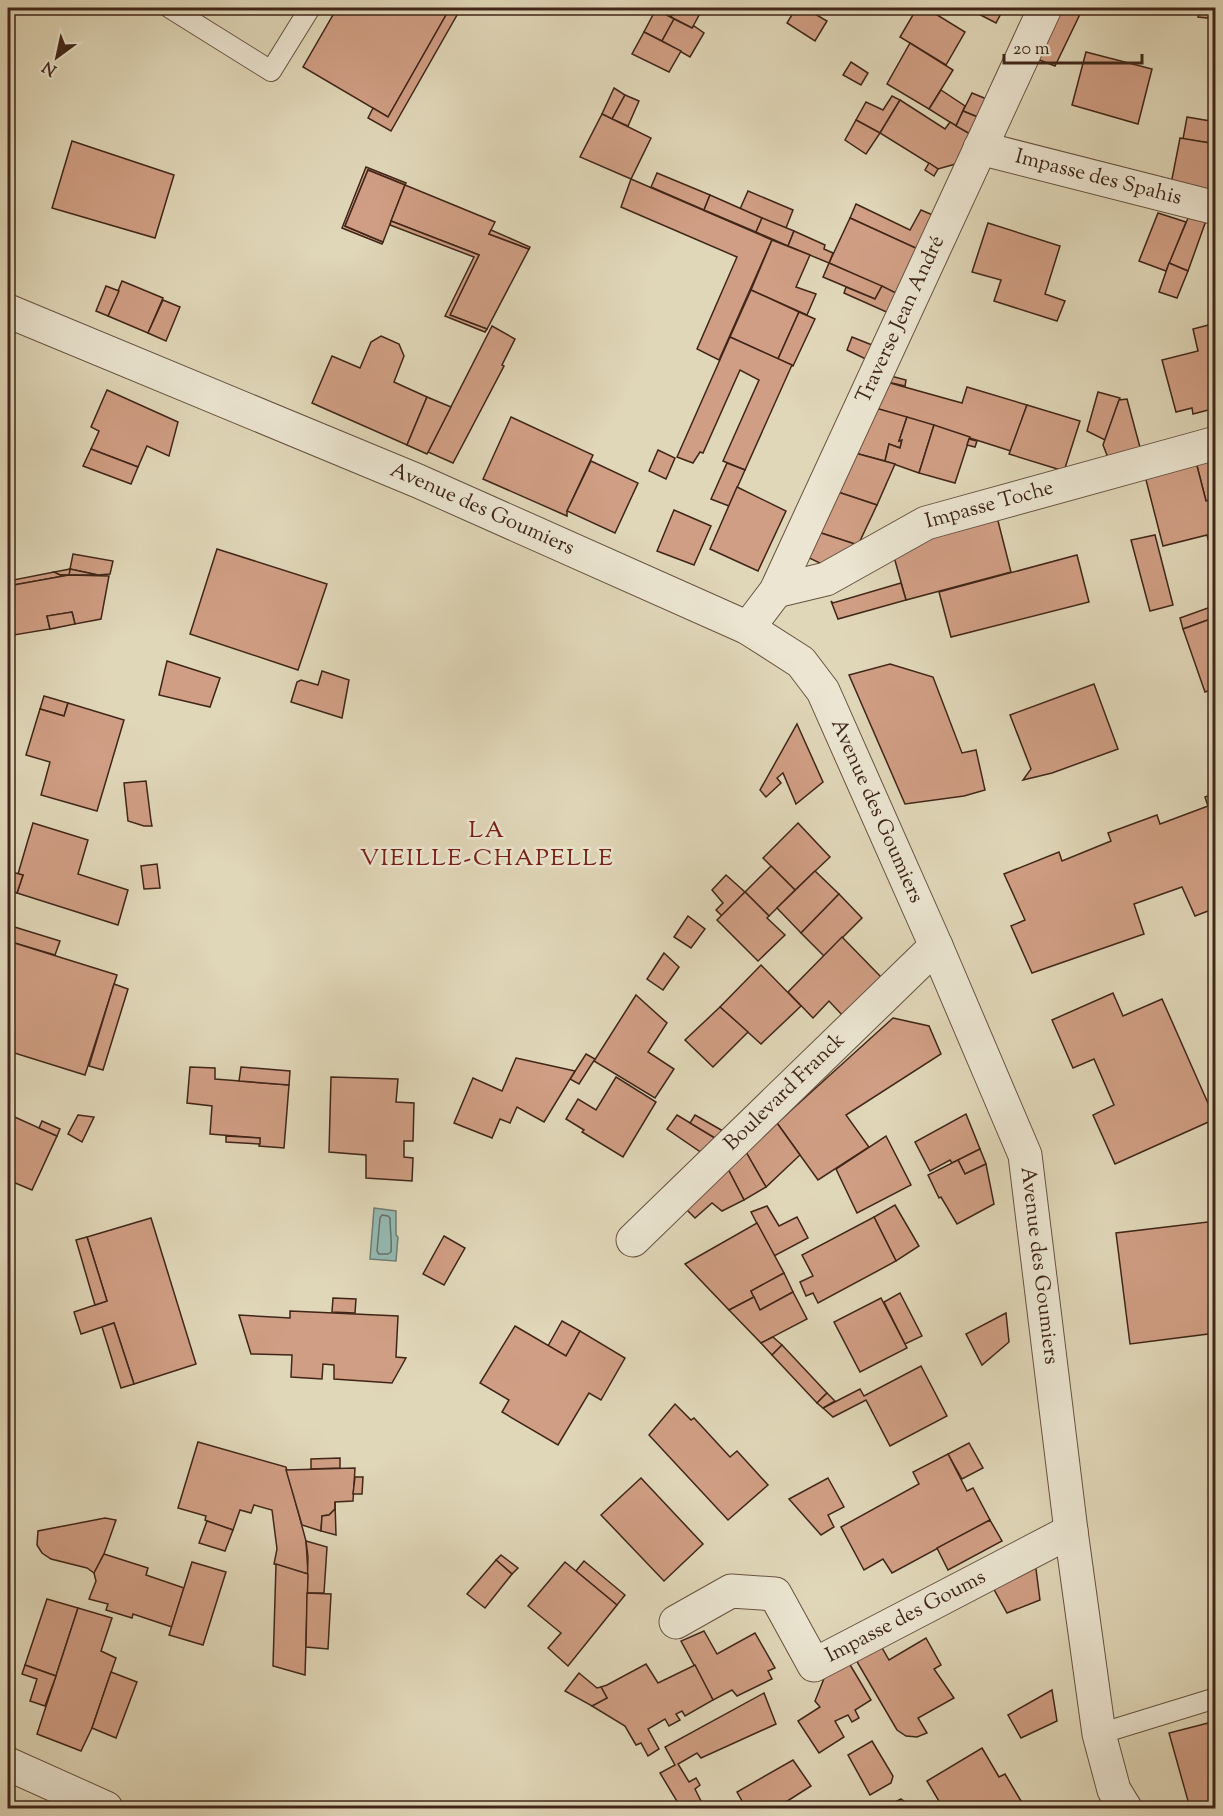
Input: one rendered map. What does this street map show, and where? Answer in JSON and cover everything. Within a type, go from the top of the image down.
[{"type":"street","name":"Traverse Jean André","points":[[748,628],[776,591],[1045,8]]},
{"type":"street","name":"Impasse des Spahis","points":[[980,148],[1215,208]]},
{"type":"street","name":"Avenue des Goumiers","points":[[8,310],[418,481],[748,628],[801,662],[823,691],[936,946],[1025,1155],[1071,1531],[1099,1734],[1114,1790],[1125,1809]]},
{"type":"street","name":"Impasse Toche","points":[[776,591],[826,579],[926,523],[1215,443]]},
{"type":"street","name":"Boulevard Franck","points":[[633,1240],[936,946]]},
{"type":"street","name":"Impasse des Goums","points":[[676,1622],[730,1591],[775,1594],[814,1665],[1071,1531]]},
{"type":"street","points":[[8,1764],[106,1809]]},
{"type":"lane","points":[[170,8],[272,71],[310,8]]},
{"type":"lane","points":[[1099,1734],[1215,1698]]},
{"type":"water","points":[[374,1208],[396,1211],[396,1235],[398,1237],[396,1261],[370,1259]]},
{"type":"building","points":[[337,8],[450,8],[388,117],[303,67]]},
{"type":"building","points":[[450,8],[461,8],[391,131],[368,118],[373,108],[388,117]]},
{"type":"building","points":[[653,8],[676,8],[671,17]]},
{"type":"building","points":[[676,8],[703,8],[692,28],[671,17]]},
{"type":"building","points":[[796,8],[805,8],[827,21],[815,41],[787,23]]},
{"type":"building","points":[[917,8],[926,8],[965,32],[946,65],[900,37]]},
{"type":"building","points":[[967,8],[1004,8],[996,23]]},
{"type":"building","points":[[1051,8],[1083,8],[1055,66],[1027,55]]},
{"type":"building","points":[[1200,8],[1216,8],[1216,19],[1198,17]]},
{"type":"building","points":[[656,9],[674,19],[662,41],[644,32]]},
{"type":"building","points":[[674,19],[692,28],[694,26],[704,33],[690,57],[662,41]]},
{"type":"building","points":[[644,32],[681,51],[669,72],[632,54]]},
{"type":"building","points":[[910,43],[953,70],[929,109],[887,84]]},
{"type":"building","points":[[1086,52],[1152,69],[1138,124],[1072,105]]},
{"type":"building","points":[[851,62],[868,73],[861,85],[843,75]]},
{"type":"building","points":[[614,88],[625,95],[612,119],[602,114]]},
{"type":"building","points":[[941,90],[965,106],[956,126],[929,109]]},
{"type":"building","points":[[972,93],[989,100],[980,118],[963,111]]},
{"type":"building","points":[[625,95],[639,101],[628,126],[612,119]]},
{"type":"building","points":[[892,96],[900,100],[880,133],[856,120],[866,102],[883,110]]},
{"type":"building","points":[[900,100],[945,129],[950,122],[972,135],[959,163],[938,169],[880,133]]},
{"type":"building","points":[[963,111],[980,118],[972,135],[956,126]]},
{"type":"building","points":[[602,114],[651,138],[631,179],[580,157]]},
{"type":"building","points":[[1187,117],[1216,122],[1216,144],[1183,139]]},
{"type":"building","points":[[856,120],[880,133],[866,154],[845,140]]},
{"type":"building","points":[[1180,138],[1216,144],[1216,196],[1171,184]]},
{"type":"building","points":[[72,141],[174,175],[155,238],[52,208]]},
{"type":"building","points":[[929,163],[938,169],[934,176],[925,170]]},
{"type":"building","points":[[366,167],[406,183],[405,185],[368,170],[345,226],[383,242],[382,244],[342,228]]},
{"type":"building","points":[[368,170],[405,185],[383,242],[345,226]]},
{"type":"building","points":[[657,173],[710,195],[704,210],[651,187]]},
{"type":"building","points":[[631,179],[772,240],[719,360],[697,349],[737,257],[621,207]]},
{"type":"building","points":[[405,185],[495,222],[489,234],[529,249],[487,329],[450,315],[479,255],[391,221]]},
{"type":"building","points":[[748,191],[793,210],[786,228],[740,209]]},
{"type":"building","points":[[710,195],[762,218],[756,232],[704,210]]},
{"type":"building","points":[[856,204],[910,230],[921,210],[935,216],[920,250],[850,218]]},
{"type":"building","points":[[1191,211],[1208,215],[1188,271],[1169,263]]},
{"type":"building","points":[[1158,213],[1186,222],[1166,271],[1139,261]]},
{"type":"building","points":[[762,218],[794,231],[788,246],[756,232]]},
{"type":"building","points":[[850,218],[920,250],[900,295],[829,263]]},
{"type":"building","points":[[391,221],[479,255],[450,315],[487,329],[485,332],[445,316],[474,257],[390,225]]},
{"type":"building","points":[[988,223],[1060,246],[1045,294],[1065,301],[1057,321],[994,301],[1001,280],[972,272]]},
{"type":"building","points":[[491,230],[530,247],[529,249],[489,234]]},
{"type":"building","points":[[794,231],[825,245],[824,249],[833,253],[829,263],[788,246]]},
{"type":"building","points":[[772,240],[810,255],[796,287],[816,294],[807,315],[751,290]]},
{"type":"building","points":[[829,263],[882,286],[875,299],[823,277]]},
{"type":"building","points":[[1169,263],[1188,271],[1177,298],[1159,292]]},
{"type":"building","points":[[122,281],[163,298],[148,333],[108,316]]},
{"type":"building","points":[[106,286],[119,291],[108,316],[96,311]]},
{"type":"building","points":[[882,286],[900,295],[891,314],[844,293],[846,287],[875,299]]},
{"type":"building","points":[[751,290],[799,312],[778,359],[730,337]]},
{"type":"building","points":[[163,300],[180,307],[166,341],[148,333]]},
{"type":"building","points":[[799,312],[815,319],[793,366],[778,359]]},
{"type":"building","points":[[1216,323],[1216,401],[1210,402],[1212,409],[1193,414],[1192,408],[1176,412],[1162,360],[1198,351],[1193,329]]},
{"type":"building","points":[[492,326],[515,339],[502,365],[504,366],[453,463],[428,452]]},
{"type":"building","points":[[381,336],[399,344],[404,356],[394,382],[427,397],[407,445],[312,403],[332,356],[360,368],[371,342]]},
{"type":"building","points":[[730,337],[792,365],[745,470],[723,461],[759,380],[740,370],[703,453],[700,452],[693,463],[677,457]]},
{"type":"building","points":[[852,337],[877,347],[870,361],[847,350]]},
{"type":"building","points":[[887,375],[906,380],[905,386],[883,381]]},
{"type":"building","points":[[883,381],[962,403],[967,387],[1027,405],[1011,451],[872,407]]},
{"type":"building","points":[[107,390],[178,422],[169,456],[147,446],[138,467],[91,449],[99,431],[91,427]]},
{"type":"building","points":[[1098,392],[1120,398],[1105,440],[1087,431]]},
{"type":"building","points":[[427,397],[451,407],[427,454],[407,445]]},
{"type":"building","points":[[1127,399],[1141,451],[1109,460],[1103,445],[1119,400]]},
{"type":"building","points":[[1027,405],[1080,421],[1064,471],[1009,454]]},
{"type":"building","points":[[872,407],[907,417],[899,441],[902,440],[900,448],[889,444],[885,461],[855,453]]},
{"type":"building","points":[[511,417],[593,455],[567,511],[567,516],[483,479]]},
{"type":"building","points":[[907,417],[934,425],[919,473],[885,461],[889,444],[900,448],[902,440],[899,441]]},
{"type":"building","points":[[934,425],[970,437],[955,483],[919,473]]},
{"type":"building","points":[[969,439],[977,441],[975,447],[967,445]]},
{"type":"building","points":[[91,449],[138,467],[131,484],[83,466]]},
{"type":"building","points":[[658,450],[675,458],[666,479],[649,471]]},
{"type":"building","points":[[855,453],[895,464],[877,505],[838,492]]},
{"type":"building","points":[[1216,456],[1216,499],[1206,501],[1196,462]]},
{"type":"building","points":[[591,461],[638,483],[615,533],[567,511]]},
{"type":"building","points":[[1196,462],[1206,501],[1216,499],[1215,566],[1207,535],[1163,546],[1145,476]]},
{"type":"building","points":[[727,463],[745,470],[729,506],[711,499]]},
{"type":"building","points":[[737,487],[786,511],[758,571],[710,549]]},
{"type":"building","points":[[838,492],[877,505],[858,545],[815,531]]},
{"type":"building","points":[[674,510],[711,526],[694,565],[657,551]]},
{"type":"building","points":[[997,517],[1011,572],[906,600],[891,546]]},
{"type":"building","points":[[815,531],[858,545],[828,567],[805,556]]},
{"type":"building","points":[[1155,535],[1173,605],[1150,611],[1131,540]]},
{"type":"building","points":[[217,549],[327,584],[298,670],[190,634]]},
{"type":"building","points":[[73,554],[113,561],[110,574],[98,575],[70,569]]},
{"type":"building","points":[[1077,555],[1089,602],[951,637],[939,592]]},
{"type":"building","points":[[70,569],[98,575],[69,575]]},
{"type":"building","points":[[70,569],[69,575],[54,572]]},
{"type":"building","points":[[54,572],[69,575],[8,586],[8,581]]},
{"type":"building","points":[[69,575],[109,576],[101,619],[75,624],[72,612],[47,616],[50,629],[14,635],[8,586]]},
{"type":"building","points":[[901,583],[906,600],[838,619],[831,601],[833,603]]},
{"type":"building","points":[[1216,605],[1216,617],[1183,629],[1180,618]]},
{"type":"building","points":[[72,612],[75,624],[50,629],[47,616]]},
{"type":"building","points":[[1216,617],[1216,688],[1205,692],[1183,629]]},
{"type":"building","points":[[167,661],[220,678],[210,707],[159,695]]},
{"type":"building","points":[[890,664],[933,677],[962,753],[976,750],[985,790],[964,796],[905,804],[849,675]]},
{"type":"building","points":[[322,671],[349,680],[342,718],[291,702],[297,682],[301,680],[318,685]]},
{"type":"building","points":[[1094,684],[1118,749],[1052,773],[1023,780],[1031,769],[1010,715]]},
{"type":"building","points":[[44,696],[68,703],[64,716],[40,709]]},
{"type":"building","points":[[68,703],[124,720],[97,811],[41,795],[50,762],[26,755],[40,709],[64,716]]},
{"type":"building","points":[[797,724],[823,782],[796,804],[783,773],[777,778],[781,783],[766,797],[760,790]]},
{"type":"building","points":[[146,781],[152,826],[128,821],[124,783]]},
{"type":"building","points":[[1216,793],[1216,908],[1195,916],[1182,887],[1134,904],[1144,934],[1032,973],[1011,926],[1025,920],[1004,874],[1059,852],[1062,861],[1111,841],[1108,833],[1157,815],[1160,824],[1208,806],[1205,797]]},
{"type":"building","points":[[33,823],[88,840],[78,874],[128,890],[118,925],[17,893],[23,875],[18,874]]},
{"type":"building","points":[[798,823],[830,857],[795,890],[763,858]]},
{"type":"building","points":[[157,864],[160,888],[144,889],[141,866]]},
{"type":"building","points":[[771,866],[795,890],[769,916],[745,892]]},
{"type":"building","points":[[8,871],[23,875],[17,893],[8,890]]},
{"type":"building","points":[[815,871],[839,894],[801,933],[777,908]]},
{"type":"building","points":[[726,875],[745,892],[722,916],[716,910],[723,903],[712,890]]},
{"type":"building","points":[[745,892],[785,935],[758,961],[717,920]]},
{"type":"building","points":[[839,894],[862,918],[824,956],[801,933]]},
{"type":"building","points":[[688,916],[705,929],[691,948],[674,937]]},
{"type":"building","points":[[8,925],[60,941],[55,955],[8,941]]},
{"type":"building","points":[[842,937],[882,978],[843,1016],[829,1001],[813,1018],[788,992]]},
{"type":"building","points":[[8,941],[117,975],[85,1075],[8,1051]]},
{"type":"building","points":[[664,953],[679,967],[663,990],[647,979]]},
{"type":"building","points":[[761,965],[801,1006],[761,1044],[720,1007]]},
{"type":"building","points":[[114,984],[128,989],[103,1070],[89,1066]]},
{"type":"building","points":[[1113,993],[1123,1016],[1162,999],[1215,1119],[1115,1164],[1093,1115],[1114,1105],[1094,1059],[1073,1068],[1052,1020]]},
{"type":"building","points":[[636,995],[667,1023],[648,1052],[674,1069],[655,1098],[594,1061]]},
{"type":"building","points":[[720,1007],[748,1032],[713,1067],[685,1040]]},
{"type":"building","points":[[893,1018],[929,1026],[941,1054],[846,1115],[869,1147],[818,1180],[777,1123]]},
{"type":"building","points":[[586,1054],[595,1059],[579,1084],[570,1079]]},
{"type":"building","points":[[516,1058],[575,1071],[544,1122],[517,1107],[510,1123],[500,1119],[492,1138],[454,1123],[473,1078],[502,1091]]},
{"type":"building","points":[[190,1067],[215,1068],[215,1079],[289,1085],[284,1148],[259,1146],[260,1138],[210,1134],[212,1106],[187,1103]]},
{"type":"building","points":[[241,1067],[290,1071],[289,1085],[239,1081]]},
{"type":"building","points":[[331,1077],[398,1079],[396,1102],[414,1103],[413,1141],[404,1141],[404,1157],[413,1158],[412,1181],[366,1178],[366,1155],[329,1152]]},
{"type":"building","points":[[616,1077],[656,1102],[623,1157],[582,1132],[584,1130],[566,1119],[578,1099],[596,1110]]},
{"type":"building","points":[[8,1114],[57,1136],[32,1190],[8,1180]]},
{"type":"building","points":[[966,1114],[980,1149],[952,1163],[950,1160],[930,1171],[915,1142]]},
{"type":"building","points":[[78,1115],[94,1117],[82,1142],[68,1134]]},
{"type":"building","points":[[677,1115],[715,1138],[702,1153],[667,1129]]},
{"type":"building","points":[[695,1115],[723,1131],[715,1138],[690,1123]]},
{"type":"building","points":[[42,1121],[60,1129],[57,1136],[39,1128]]},
{"type":"building","points":[[777,1123],[800,1155],[766,1187],[746,1152]]},
{"type":"building","points":[[226,1136],[260,1138],[260,1144],[226,1142]]},
{"type":"building","points":[[886,1136],[911,1185],[857,1213],[836,1169]]},
{"type":"building","points":[[980,1149],[986,1164],[965,1174],[958,1160]]},
{"type":"building","points":[[746,1152],[766,1187],[744,1200],[728,1169]]},
{"type":"building","points":[[958,1160],[965,1174],[986,1164],[994,1204],[957,1224],[941,1197],[939,1198],[928,1175]]},
{"type":"building","points":[[728,1169],[744,1200],[722,1211],[712,1203],[695,1218],[685,1208]]},
{"type":"building","points":[[895,1205],[919,1246],[896,1261],[874,1217]]},
{"type":"building","points":[[767,1206],[779,1226],[797,1217],[808,1238],[774,1256],[751,1212]]},
{"type":"building","points":[[874,1217],[896,1261],[818,1303],[813,1293],[806,1296],[800,1282],[813,1276],[802,1255]]},
{"type":"building","points":[[151,1218],[196,1364],[134,1384],[114,1323],[81,1334],[74,1312],[107,1301],[87,1237]]},
{"type":"building","points":[[1216,1221],[1216,1333],[1130,1344],[1116,1233]]},
{"type":"building","points":[[757,1223],[784,1273],[751,1291],[754,1297],[729,1310],[685,1264]]},
{"type":"building","points":[[444,1236],[465,1248],[444,1285],[423,1274]]},
{"type":"building","points":[[87,1237],[107,1301],[95,1305],[76,1240]]},
{"type":"building","points":[[784,1273],[793,1292],[760,1310],[751,1291]]},
{"type":"building","points":[[793,1292],[807,1319],[761,1343],[729,1310],[754,1297],[760,1310]]},
{"type":"building","points":[[900,1293],[922,1336],[905,1344],[884,1302]]},
{"type":"building","points":[[333,1298],[356,1299],[355,1313],[332,1312]]},
{"type":"building","points":[[881,1298],[907,1348],[860,1372],[834,1322]]},
{"type":"building","points":[[290,1311],[398,1316],[396,1357],[406,1358],[392,1383],[334,1379],[334,1365],[323,1364],[322,1379],[291,1377],[292,1355],[251,1354],[239,1315],[290,1318]]},
{"type":"building","points":[[1006,1313],[1009,1342],[982,1365],[966,1334]]},
{"type":"building","points":[[562,1321],[580,1331],[566,1356],[548,1346]]},
{"type":"building","points":[[114,1323],[134,1384],[121,1388],[102,1327]]},
{"type":"building","points":[[515,1326],[566,1356],[580,1331],[625,1358],[601,1400],[589,1393],[558,1445],[502,1412],[509,1400],[480,1383]]},
{"type":"building","points":[[773,1337],[782,1345],[772,1355],[761,1343]]},
{"type":"building","points":[[782,1345],[827,1393],[817,1403],[772,1355]]},
{"type":"building","points":[[921,1366],[947,1416],[890,1446],[866,1400],[833,1417],[823,1408],[860,1389],[864,1396]]},
{"type":"building","points":[[827,1393],[835,1401],[823,1408],[817,1403]]},
{"type":"building","points":[[675,1404],[691,1420],[694,1418],[730,1457],[737,1451],[768,1485],[728,1520],[649,1435]]},
{"type":"building","points":[[198,1442],[286,1467],[306,1541],[308,1574],[274,1564],[277,1549],[272,1510],[254,1505],[251,1513],[240,1510],[233,1530],[205,1520],[206,1516],[178,1508]]},
{"type":"building","points":[[969,1443],[983,1468],[962,1479],[948,1454]]},
{"type":"building","points":[[948,1454],[967,1491],[973,1488],[990,1520],[892,1573],[883,1559],[864,1570],[841,1527],[919,1484],[913,1472]]},
{"type":"building","points":[[340,1458],[340,1468],[311,1469],[311,1459]]},
{"type":"building","points":[[355,1468],[353,1501],[335,1502],[335,1509],[329,1515],[322,1516],[321,1531],[302,1525],[286,1470]]},
{"type":"building","points":[[355,1477],[363,1477],[362,1494],[353,1494]]},
{"type":"building","points":[[641,1478],[703,1544],[664,1581],[601,1515]]},
{"type":"building","points":[[828,1478],[844,1507],[828,1515],[834,1527],[821,1535],[789,1499]]},
{"type":"building","points":[[335,1502],[336,1535],[321,1531],[322,1516],[329,1515],[335,1509]]},
{"type":"building","points":[[105,1518],[116,1520],[104,1554],[94,1573],[87,1568],[51,1559],[42,1553],[37,1545],[38,1531]]},
{"type":"building","points":[[990,1520],[1002,1541],[948,1570],[937,1548]]},
{"type":"building","points":[[207,1521],[233,1530],[225,1551],[199,1543]]},
{"type":"building","points":[[306,1541],[327,1547],[324,1593],[307,1593]]},
{"type":"building","points":[[104,1554],[148,1568],[146,1575],[184,1588],[172,1627],[133,1614],[132,1618],[106,1610],[108,1604],[89,1599],[96,1581],[94,1573]]},
{"type":"building","points":[[501,1555],[518,1568],[512,1574],[496,1560]]},
{"type":"building","points":[[496,1560],[512,1574],[485,1608],[467,1594]]},
{"type":"building","points":[[584,1561],[625,1595],[617,1605],[576,1571]]},
{"type":"building","points":[[192,1562],[226,1572],[203,1645],[169,1635]]},
{"type":"building","points":[[565,1562],[617,1605],[568,1666],[548,1648],[561,1633],[528,1606]]},
{"type":"building","points":[[276,1564],[308,1574],[305,1675],[273,1666]]},
{"type":"building","points":[[1031,1564],[1036,1569],[1040,1600],[1007,1613],[991,1584]]},
{"type":"building","points":[[307,1593],[331,1594],[328,1649],[306,1647]]},
{"type":"building","points":[[47,1599],[78,1608],[56,1676],[25,1665]]},
{"type":"building","points":[[78,1608],[112,1618],[101,1651],[116,1658],[92,1728],[81,1751],[37,1734]]},
{"type":"building","points":[[704,1631],[717,1654],[755,1633],[775,1668],[768,1671],[772,1679],[737,1696],[732,1690],[713,1700],[681,1641]]},
{"type":"building","points":[[926,1638],[941,1665],[934,1669],[954,1698],[918,1718],[927,1733],[917,1737],[906,1736],[897,1730],[856,1660],[881,1646],[889,1660]]},
{"type":"building","points":[[849,1663],[871,1700],[855,1710],[859,1718],[852,1722],[848,1715],[835,1721],[844,1737],[819,1753],[798,1721],[820,1707],[815,1701],[825,1676]]},
{"type":"building","points":[[646,1664],[658,1683],[695,1665],[713,1700],[685,1716],[682,1711],[676,1714],[680,1720],[669,1726],[665,1719],[648,1729],[659,1749],[648,1756],[641,1743],[636,1745],[625,1726],[592,1706],[607,1698],[601,1687]]},
{"type":"building","points":[[25,1665],[56,1676],[45,1706],[30,1701],[37,1679],[22,1674]]},
{"type":"building","points":[[111,1672],[137,1682],[116,1738],[92,1728]]},
{"type":"building","points":[[579,1673],[597,1688],[601,1687],[607,1698],[592,1706],[565,1691]]},
{"type":"building","points":[[1052,1690],[1057,1721],[1021,1738],[1008,1715]]},
{"type":"building","points":[[764,1693],[776,1724],[701,1758],[697,1753],[678,1764],[689,1782],[696,1778],[700,1785],[695,1789],[704,1807],[681,1808],[660,1773],[675,1765],[665,1747]]},
{"type":"building","points":[[1216,1721],[1216,1803],[1190,1808],[1169,1733]]},
{"type":"building","points":[[872,1741],[893,1776],[891,1783],[870,1795],[848,1755]]},
{"type":"building","points":[[982,1748],[999,1777],[1005,1774],[1021,1801],[1008,1808],[943,1808],[927,1781]]},
{"type":"building","points":[[793,1760],[811,1786],[779,1808],[746,1808],[737,1792]]},
{"type":"building","points":[[901,1799],[914,1808],[884,1808]]},
{"type":"building","points":[[8,1800],[15,1803],[24,1808],[8,1808]]},
{"type":"building","points":[[256,1804],[268,1808],[254,1808]]},
{"type":"district","name":"LA VIEILLE-CHAPELLE","points":[[487,845]]}]
